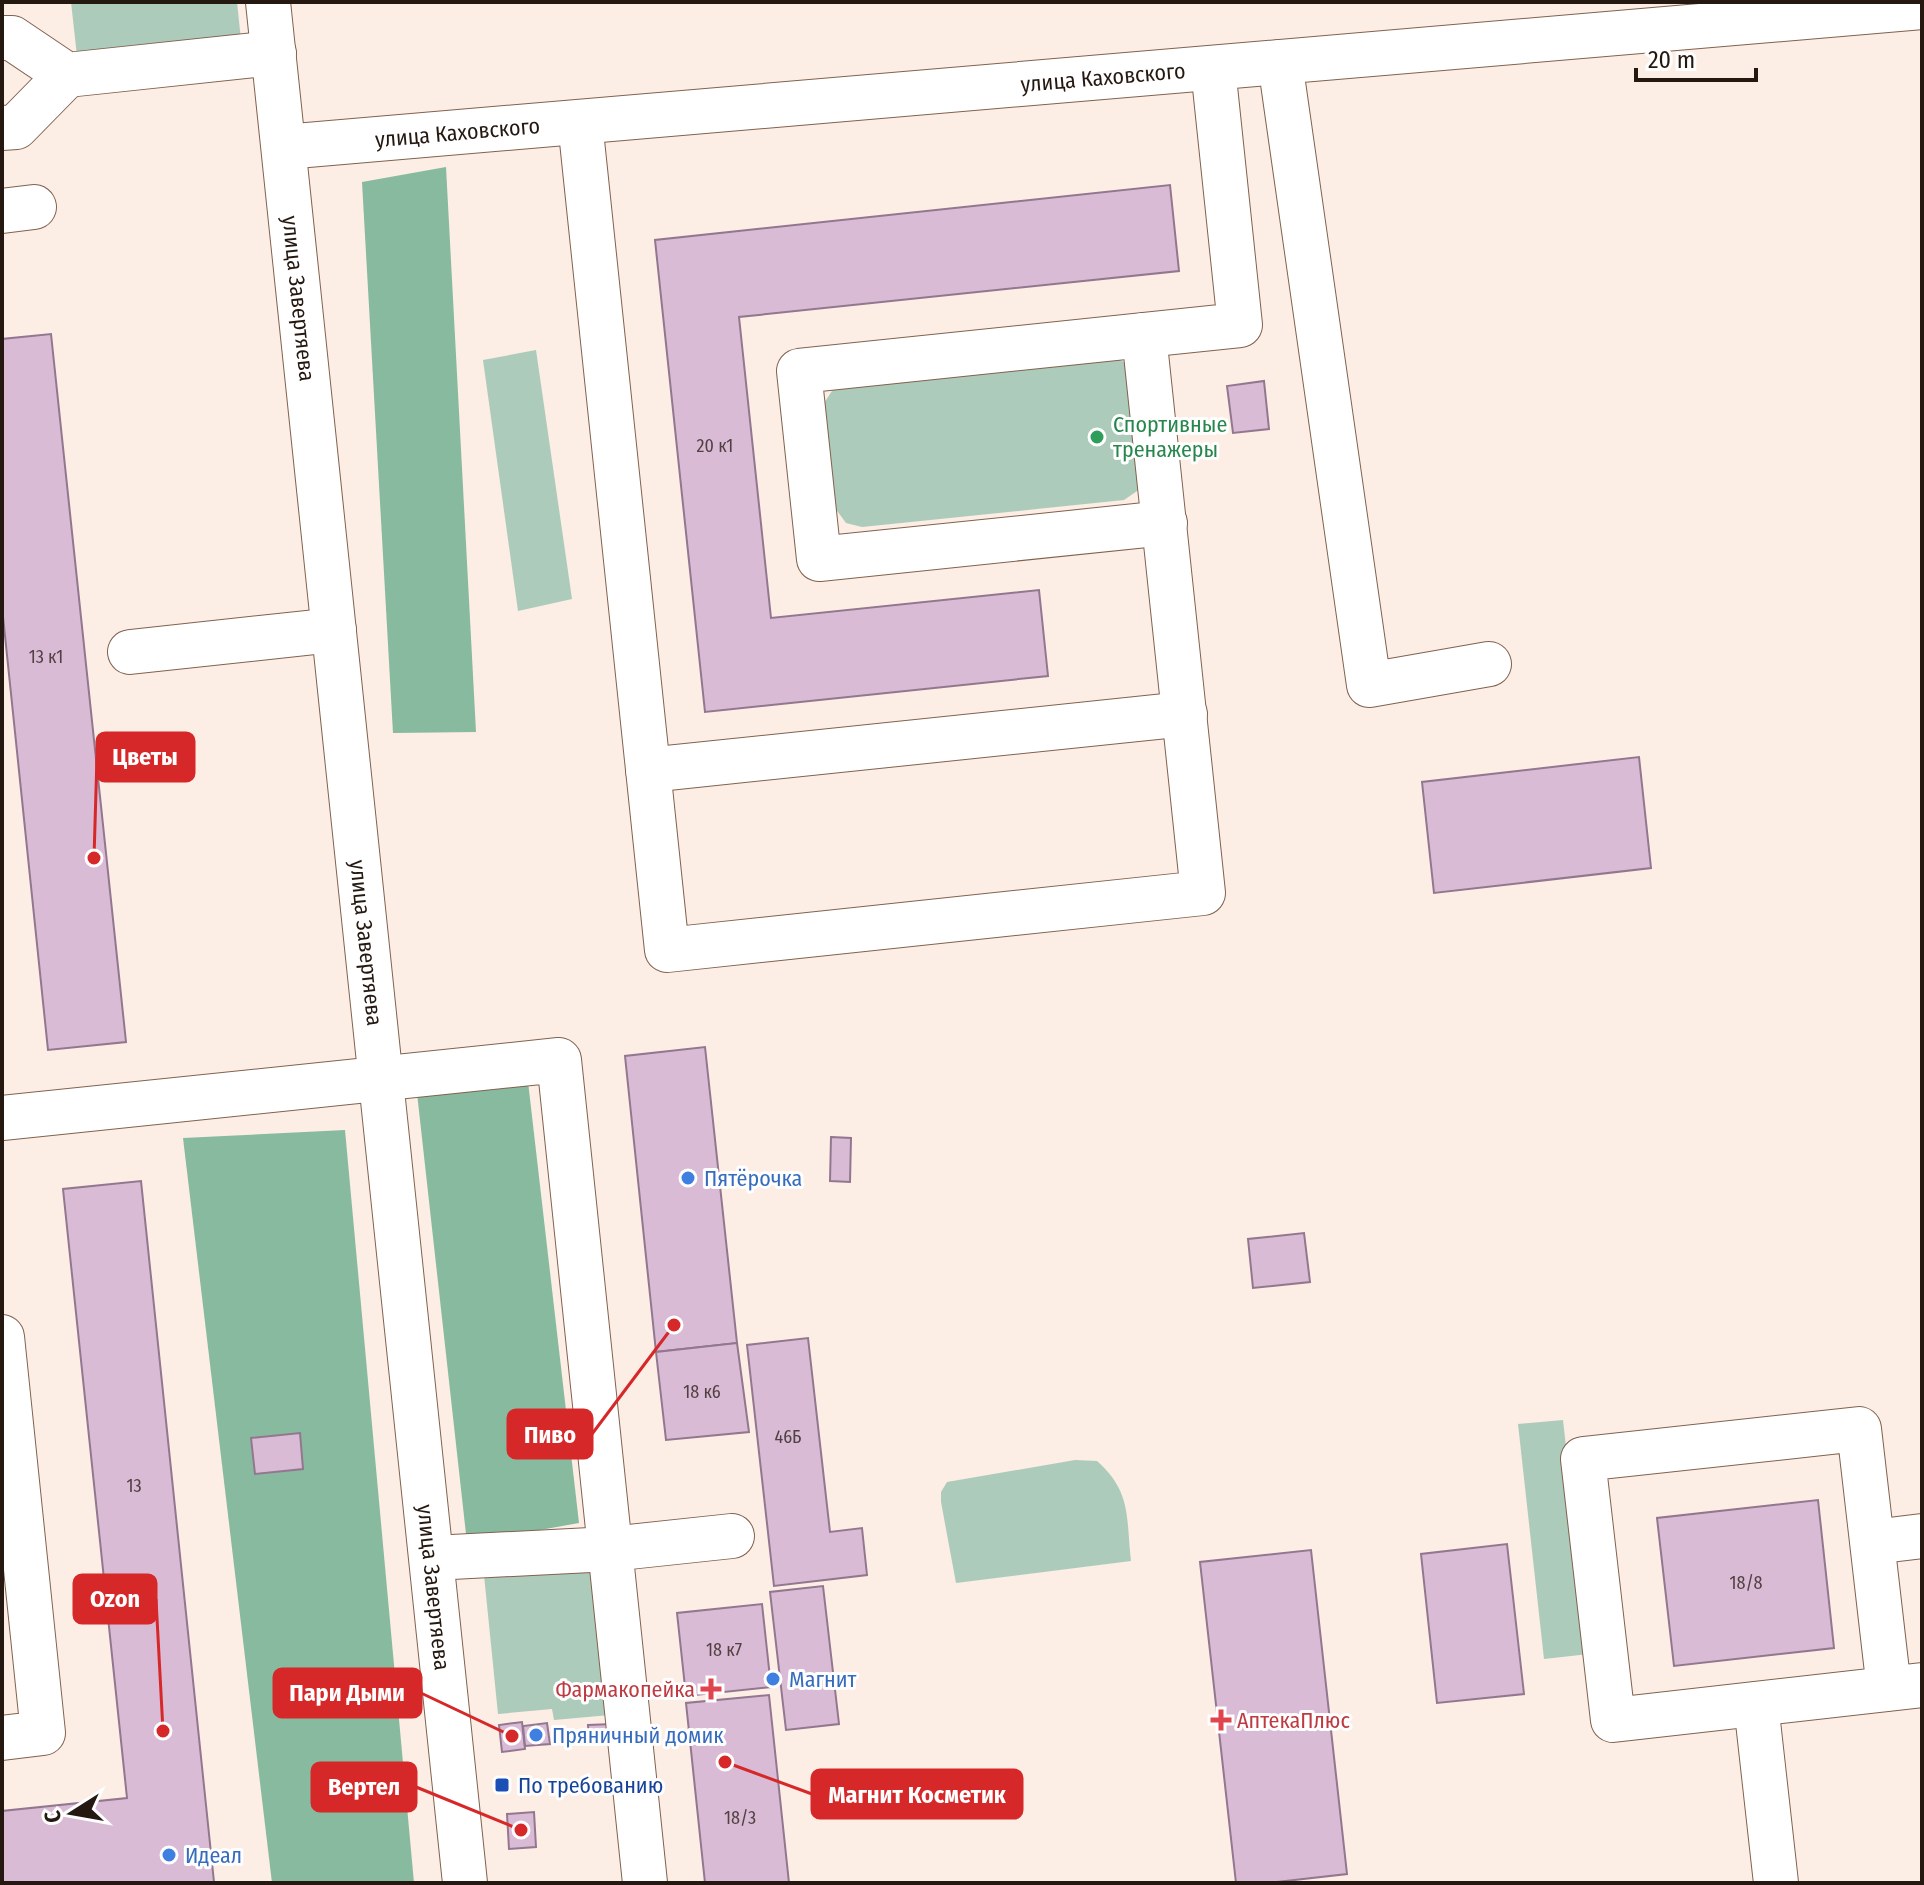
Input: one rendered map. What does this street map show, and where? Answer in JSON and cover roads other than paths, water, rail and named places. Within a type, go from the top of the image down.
[{"type":"main road","name":"улица Завертяева","points":[[268,2],[465,1883]]},
{"type":"main road","name":"улица Каховского","points":[[284,147],[1922,7]]},
{"type":"main road","points":[[2,38],[12,38],[67,75]]},
{"type":"main road","points":[[2,128],[16,127],[67,75],[274,53]]},
{"type":"main road","points":[[1280,62],[1369,685],[1489,664]]},
{"type":"main road","points":[[1165,523],[819,559],[799,371],[1240,325],[1213,68]]},
{"type":"main road","points":[[580,122],[667,950],[1203,893],[1144,335]]},
{"type":"main road","points":[[130,652],[334,630]]},
{"type":"main road","points":[[648,770],[1185,714]]},
{"type":"main road","points":[[2,1118],[559,1060],[645,1883]]},
{"type":"main road","points":[[2,1337],[43,1733],[2,1738]]},
{"type":"main road","points":[[1859,1429],[1873,1542],[1906,1687],[1613,1720],[1583,1459],[1859,1429]]},
{"type":"main road","points":[[432,1558],[610,1549],[732,1536]]},
{"type":"main road","points":[[1873,1542],[1922,1536]]},
{"type":"main road","points":[[1756,1704],[1776,1883]]},
{"type":"place","name":"Спортивные тренажеры","points":[[1097,437]]},
{"type":"place","name":"Цветы","points":[[94,858]]},
{"type":"place","name":"Пятёрочка","points":[[688,1178]]},
{"type":"place","name":"Пиво","points":[[674,1325]]},
{"type":"place","name":"Магнит","points":[[773,1679]]},
{"type":"place","name":"Фармакопейка","points":[[711,1689]]},
{"type":"place","name":"АптекаПлюс","points":[[1221,1720]]},
{"type":"place","name":"Ozon","points":[[163,1731]]},
{"type":"place","name":"Пряничный домик","points":[[536,1735]]},
{"type":"place","name":"Пари Дыми","points":[[512,1736]]},
{"type":"place","name":"Магнит Косметик","points":[[725,1762]]},
{"type":"place","name":"По требованию","points":[[502,1785]]},
{"type":"place","name":"Вертел","points":[[521,1830]]},
{"type":"place","name":"Идеал","points":[[169,1855]]}]
